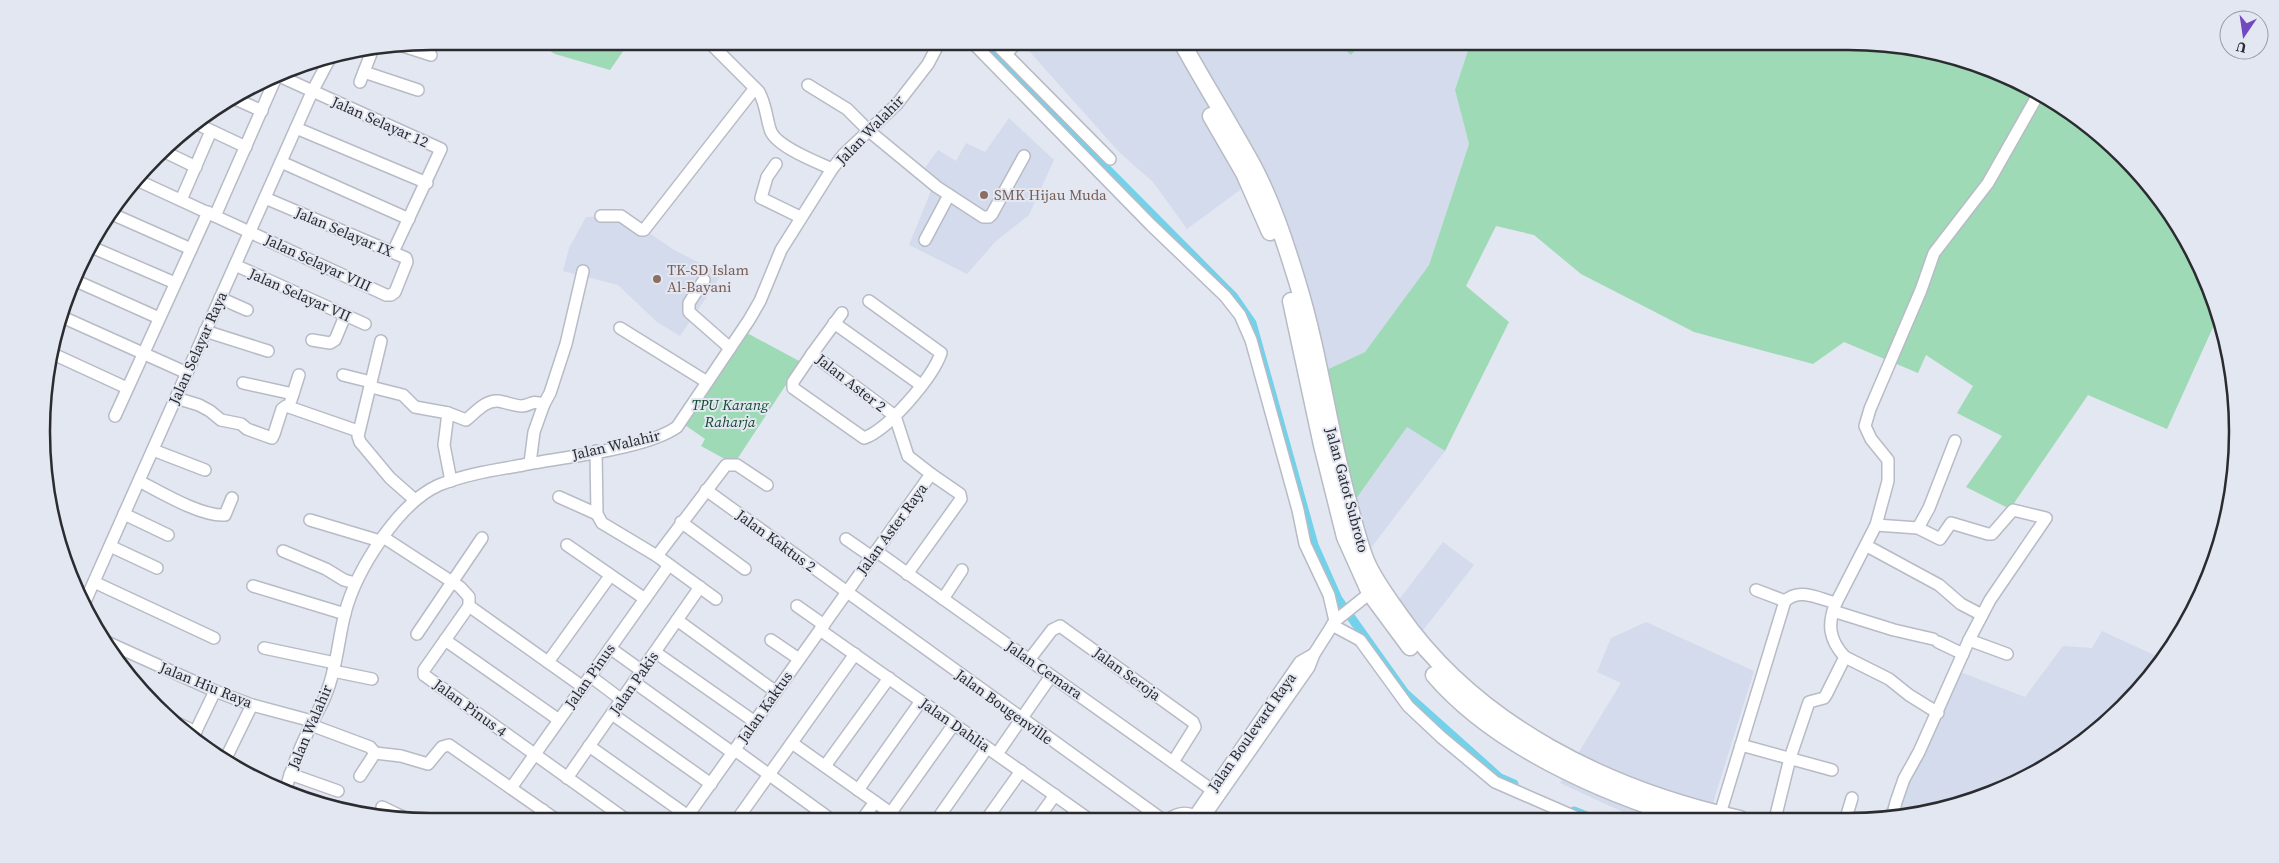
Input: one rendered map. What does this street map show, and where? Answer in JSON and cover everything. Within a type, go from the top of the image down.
[{"type":"highway","name":"Jalan Gatot Subroto","points":[[1174,50],[1244,173],[1274,243],[1290,294],[1322,445],[1345,537],[1370,593],[1397,632],[1441,682],[1470,709],[1504,735],[1564,770],[1612,792],[1670,813]]},
{"type":"highway","name":"Jalan Gatot Subroto","points":[[1185,50],[1254,168],[1279,226],[1298,284],[1313,342],[1337,459],[1357,534],[1367,562],[1387,597],[1410,630],[1449,675],[1511,723],[1601,774],[1666,799],[1716,813]]},
{"type":"street","points":[[717,50],[755,88],[765,102],[770,130],[774,138],[785,146],[832,169]]},
{"type":"street","name":"Jalan Walahir","points":[[287,784],[326,694],[334,667],[345,614],[355,583],[382,539],[415,500],[437,486],[465,475],[638,443],[669,432],[683,420],[760,302],[781,250],[800,217],[832,169],[844,154],[897,104],[928,64],[935,50]]},
{"type":"street","points":[[986,50],[1011,69],[1110,159]]},
{"type":"street","points":[[1002,50],[1006,54],[1011,69],[1151,225],[1203,274],[1240,315],[1252,340],[1298,510],[1305,544],[1328,595],[1336,621],[1360,640],[1408,706],[1441,737],[1495,782],[1566,813]]},
{"type":"street","points":[[1006,54],[1010,50]]},
{"type":"street","points":[[417,51],[431,55]]},
{"type":"street","points":[[371,55],[362,77],[418,90]]},
{"type":"street","name":"Jalan Selayar Raya","points":[[87,596],[312,92],[326,65]]},
{"type":"street","points":[[286,79],[312,92]]},
{"type":"street","points":[[115,416],[191,249],[246,147],[273,85]]},
{"type":"street","points":[[808,85],[847,109],[869,131],[937,188],[981,215],[989,217],[1024,156]]},
{"type":"street","points":[[601,216],[621,216],[640,230],[644,230],[755,88]]},
{"type":"street","name":"Jalan Selayar 12","points":[[312,92],[441,150],[427,183]]},
{"type":"street","points":[[1938,712],[1909,695],[1889,679],[1845,656],[1831,639],[1830,631],[1834,607],[1876,526],[1888,481],[1890,465],[1884,453],[1866,432],[1864,426],[1867,416],[1921,290],[1934,253],[1988,183],[2036,100]]},
{"type":"street","points":[[241,101],[262,111]]},
{"type":"street","points":[[202,127],[246,147]]},
{"type":"street","points":[[296,128],[427,183],[393,252]]},
{"type":"street","points":[[181,200],[211,131]]},
{"type":"street","points":[[169,155],[196,167]]},
{"type":"street","points":[[281,162],[409,219]]},
{"type":"street","points":[[776,164],[767,177],[761,198],[800,217]]},
{"type":"street","name":"Jalan Selayar VIII","points":[[143,183],[386,294]]},
{"type":"street","points":[[925,240],[949,195]]},
{"type":"street","name":"Jalan Selayar IX","points":[[265,198],[406,258],[407,262],[395,292],[391,295],[386,294]]},
{"type":"street","points":[[117,216],[191,249]]},
{"type":"street","points":[[97,249],[175,283]]},
{"type":"street","name":"Jalan Selayar VII","points":[[235,265],[365,324]]},
{"type":"street","points":[[530,463],[534,432],[550,393],[566,344],[583,271]]},
{"type":"street","points":[[704,280],[689,303],[689,312],[730,348]]},
{"type":"street","points":[[80,283],[159,318]]},
{"type":"street","points":[[220,298],[248,310]]},
{"type":"street","points":[[812,354],[793,382],[793,388],[864,438],[895,416],[921,385],[940,355],[939,351],[869,301]]},
{"type":"street","name":"Jalan Aster 2","points":[[842,313],[812,354],[895,416]]},
{"type":"street","points":[[312,340],[330,343],[335,340],[345,316]]},
{"type":"street","points":[[67,319],[187,372]]},
{"type":"street","points":[[834,324],[921,385]]},
{"type":"street","points":[[620,328],[707,382]]},
{"type":"street","points":[[206,332],[268,350]]},
{"type":"street","points":[[380,340],[371,385],[358,431],[360,442],[382,468],[415,500]]},
{"type":"street","points":[[57,355],[127,388]]},
{"type":"street","points":[[289,407],[299,375]]},
{"type":"street","points":[[343,375],[404,396],[415,407],[448,412],[466,420],[471,413],[490,402],[498,401],[522,406],[533,402],[544,404]]},
{"type":"street","points":[[243,383],[293,394]]},
{"type":"street","points":[[176,398],[204,408],[221,420],[241,424],[262,436],[272,438],[282,409],[286,406],[358,431]]},
{"type":"street","points":[[448,412],[444,445],[451,481]]},
{"type":"street","name":"Jalan Aster Raya","points":[[846,592],[931,474],[908,456],[895,416]]},
{"type":"street","points":[[1918,528],[1929,508],[1955,441]]},
{"type":"street","points":[[153,450],[205,470]]},
{"type":"street","points":[[596,451],[597,514],[602,523],[657,556],[716,599]]},
{"type":"street","points":[[657,556],[726,465],[737,465],[767,486]]},
{"type":"street","points":[[907,574],[961,499],[960,494],[931,474]]},
{"type":"street","points":[[139,481],[193,507],[217,515],[225,515],[232,498]]},
{"type":"street","name":"Jalan Kaktus 2","points":[[706,490],[846,592]]},
{"type":"street","points":[[559,497],[597,514]]},
{"type":"street","points":[[1876,526],[1918,528],[1940,539],[1951,523],[1992,534],[2013,510],[2046,518],[1982,615],[1969,640],[1938,712],[1904,779],[1894,810]]},
{"type":"street","points":[[124,514],[168,534]]},
{"type":"street","points":[[310,520],[382,539],[454,581],[466,591],[469,597],[469,606],[582,687]]},
{"type":"street","points":[[681,522],[745,569]]},
{"type":"street","points":[[417,634],[482,538]]},
{"type":"street","name":"Jalan Cemara","points":[[846,539],[907,574],[1212,790]]},
{"type":"street","points":[[567,545],[645,599]]},
{"type":"street","points":[[110,546],[157,568]]},
{"type":"street","points":[[1867,546],[1938,585],[1961,604],[1982,615]]},
{"type":"street","points":[[284,551],[355,583]]},
{"type":"street","name":"Jalan Pinus","points":[[511,788],[669,565]]},
{"type":"street","points":[[943,599],[962,570]]},
{"type":"street","points":[[548,662],[610,576]]},
{"type":"street","points":[[94,582],[214,638]]},
{"type":"street","points":[[253,586],[345,614]]},
{"type":"street","name":"Jalan Pakis","points":[[567,778],[700,588]]},
{"type":"street","points":[[1756,590],[1785,602]]},
{"type":"street","name":"Jalan Kaktus","points":[[690,813],[846,592]]},
{"type":"street","name":"Jalan Bougenville","points":[[846,592],[1153,813]]},
{"type":"street","name":"Jalan Boulevard Raya","points":[[1203,813],[1309,668],[1314,654],[1336,621],[1370,593]]},
{"type":"street","points":[[1720,813],[1785,602],[1790,597],[1803,594],[1894,630],[1936,641],[1963,654]]},
{"type":"street","name":"Jalan Pinus 4","points":[[469,606],[424,670],[424,675],[535,754]]},
{"type":"street","name":"Jalan Dahlia","points":[[797,606],[855,654],[1079,813]]},
{"type":"street","points":[[677,620],[776,692]]},
{"type":"street","name":"Jalan Seroja","points":[[1029,660],[1052,630],[1056,626],[1060,626],[1193,722],[1195,727],[1173,762]]},
{"type":"street","points":[[445,640],[559,720]]},
{"type":"street","points":[[770,640],[799,659]]},
{"type":"street","points":[[1969,640],[2007,654]]},
{"type":"street","name":"Jalan Hiu Raya","points":[[117,647],[215,691],[252,705],[312,723],[370,747],[375,753]]},
{"type":"street","points":[[264,648],[334,667],[372,680]]},
{"type":"street","points":[[610,648],[642,671]]},
{"type":"street","points":[[655,652],[755,722]]},
{"type":"street","points":[[742,813],[855,654]]},
{"type":"street","name":"Jalan Boulevard Raya","points":[[1201,813],[1212,790],[1300,662],[1314,654]]},
{"type":"street","points":[[1776,813],[1790,758],[1809,702],[1824,698],[1845,656]]},
{"type":"street","points":[[590,676],[622,700]]},
{"type":"street","points":[[942,813],[992,751],[1021,719],[1051,676]]},
{"type":"street","points":[[825,766],[888,678]]},
{"type":"street","points":[[634,682],[769,774],[822,813]]},
{"type":"street","points":[[196,732],[215,691]]},
{"type":"street","points":[[858,790],[921,701]]},
{"type":"street","points":[[228,754],[252,705]]},
{"type":"street","points":[[612,714],[711,784]]},
{"type":"street","points":[[891,813],[954,724]]},
{"type":"street","points":[[792,743],[875,802],[885,813]]},
{"type":"street","points":[[360,776],[375,753],[401,756],[428,764],[442,747],[450,745],[547,813]]},
{"type":"street","points":[[1741,745],[1832,770]]},
{"type":"street","points":[[589,746],[679,813]]},
{"type":"street","points":[[535,754],[617,813]]},
{"type":"street","points":[[991,813],[1021,771]]},
{"type":"street","points":[[290,774],[338,791]]},
{"type":"street","points":[[1042,813],[1054,795]]},
{"type":"street","points":[[1848,813],[1852,798]]},
{"type":"street","points":[[867,813],[875,802]]},
{"type":"street","points":[[382,807],[390,811]]},
{"type":"shaded area","points":[[1345,50],[1351,55],[1355,50],[1468,50],[1455,90],[1469,144],[1429,265],[1365,352],[1322,372],[1259,176],[1187,229],[1153,182],[1119,152],[1029,51]]},
{"type":"shaded area","name":"SMK Hijau Muda","points":[[1009,118],[1054,160],[1029,215],[996,241],[967,274],[909,245],[933,186],[918,177],[938,150],[956,161],[966,143],[985,152]]},
{"type":"shaded area","name":"TK-SD Islam Al-Bayani","points":[[623,215],[674,250],[722,274],[680,336],[657,322],[618,285],[563,271],[569,248],[586,217]]},
{"type":"shaded area","points":[[1407,427],[1445,451],[1364,557],[1341,515],[1356,499]]},
{"type":"shaded area","points":[[1443,542],[1474,565],[1417,638],[1392,609]]},
{"type":"shaded area","points":[[1646,622],[1754,671],[1710,813],[1625,813],[1560,783],[1621,683],[1597,672],[1611,638]]},
{"type":"shaded area","points":[[2102,631],[2156,656],[2134,683],[2099,718],[2080,734],[2038,762],[2016,774],[1970,793],[1922,806],[1885,811],[1955,670],[2025,697],[2063,646],[2092,648]]},
{"type":"green space","points":[[548,50],[624,50],[610,70],[555,54]]},
{"type":"green space","points":[[1345,50],[1355,50],[1351,55]]},
{"type":"green space","points":[[1468,50],[1848,50],[1897,53],[1922,57],[1970,70],[2016,89],[2059,114],[2080,129],[2117,162],[2150,199],[2178,241],[2200,286],[2214,325],[2167,429],[2088,395],[2010,509],[1966,487],[2002,436],[1957,413],[1973,386],[1926,355],[1918,373],[1844,342],[1813,364],[1694,332],[1581,274],[1534,235],[1496,226],[1466,286],[1509,322],[1445,451],[1407,427],[1356,499],[1322,372],[1365,352],[1429,265],[1469,144],[1455,90]]},
{"type":"green space","name":"TPU Karang Raharja","points":[[747,333],[801,362],[734,464],[701,446],[705,439],[685,425]]},
{"type":"waterway","points":[[989,50],[1234,297],[1252,323],[1314,545],[1338,599],[1405,693],[1500,778],[1514,784]]},
{"type":"waterway","points":[[1574,811],[1579,813]]},
{"type":"place","name":"SMK Hijau Muda","points":[[984,195]]},
{"type":"place","name":"TK-SD Islam Al-Bayani","points":[[657,279]]}]
